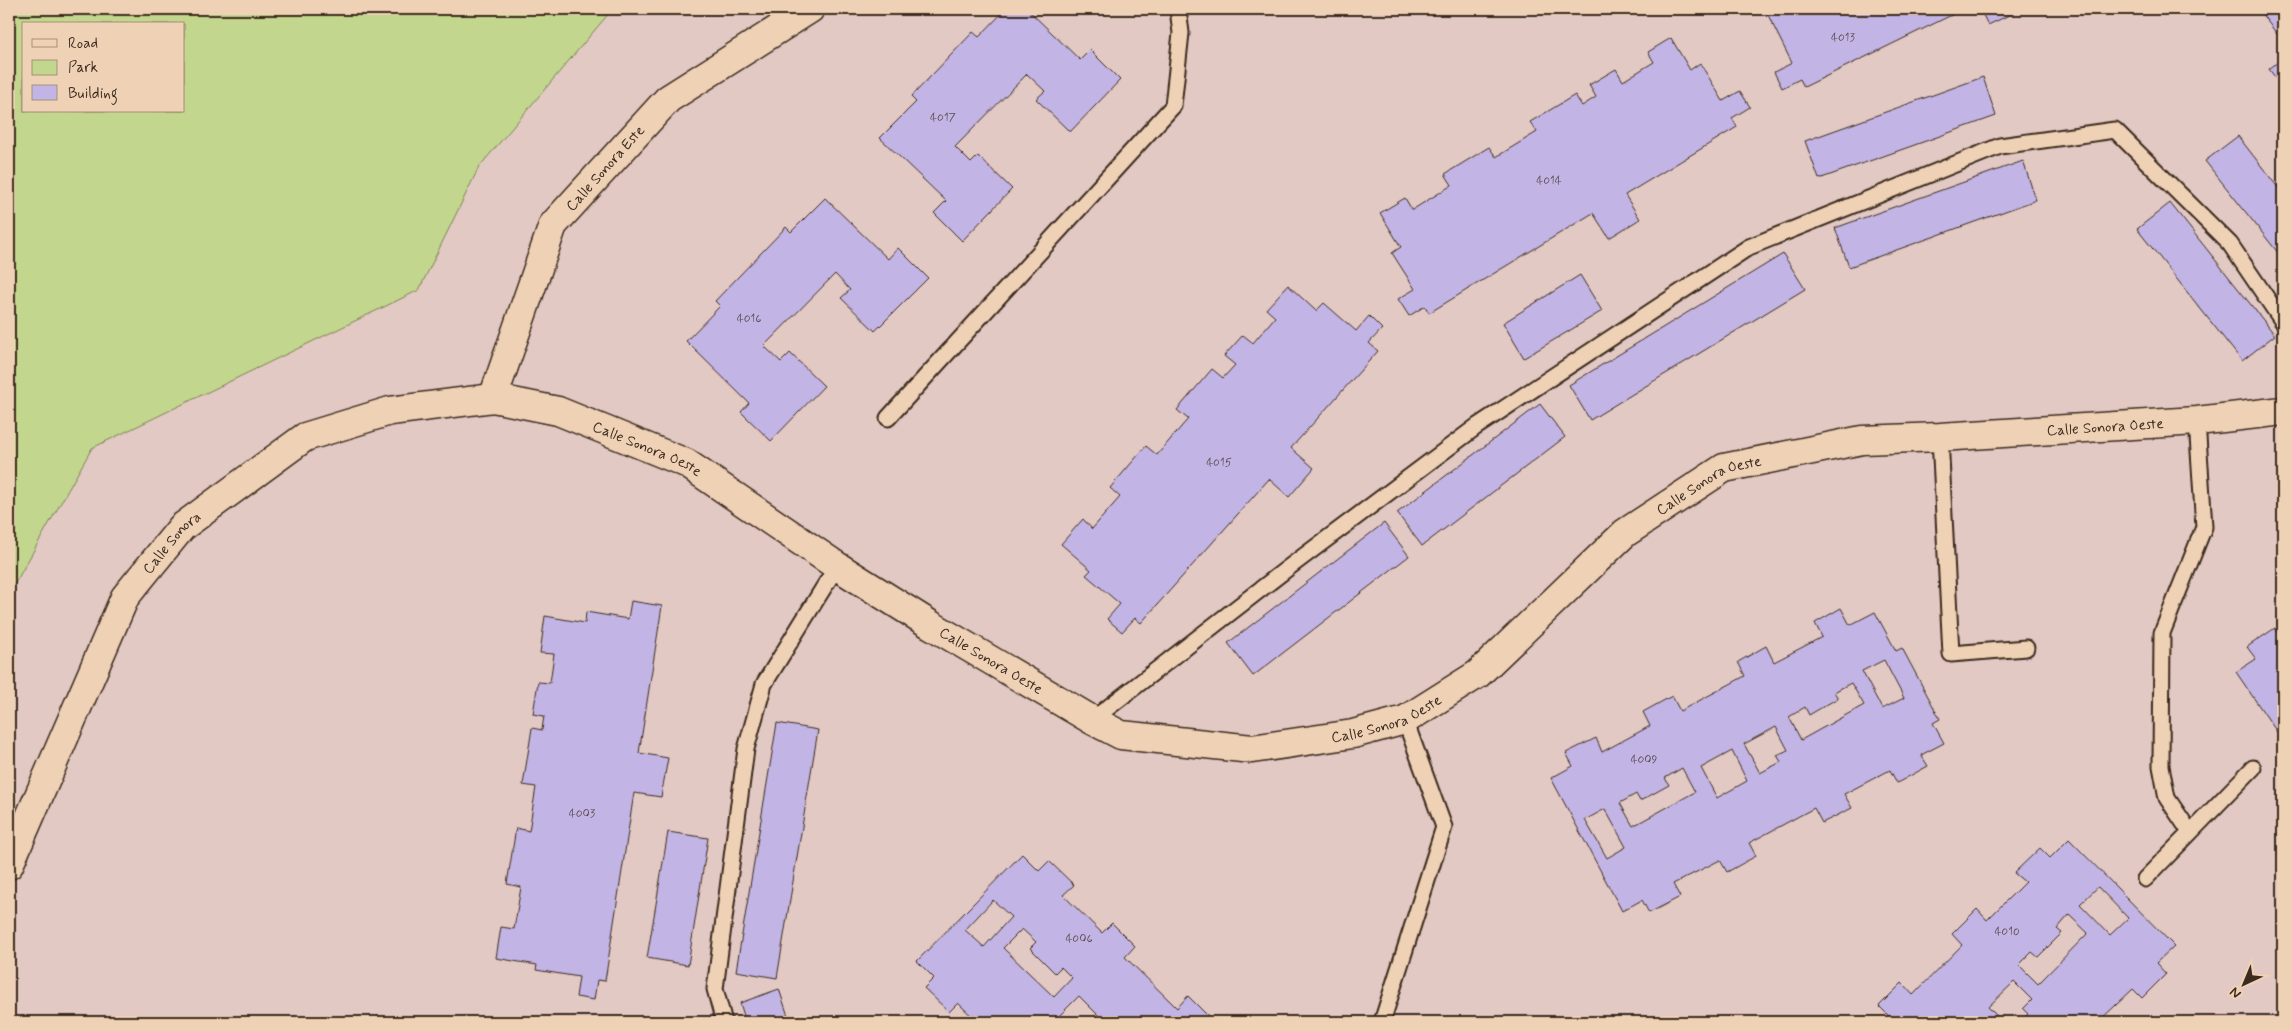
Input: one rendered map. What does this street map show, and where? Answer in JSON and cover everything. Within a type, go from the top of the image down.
[{"type":"street","name":"Calle Sonora Este","points":[[493,398],[553,225],[668,100],[810,9]]},
{"type":"street","name":"Calle Sonora Oeste","points":[[493,398],[558,411],[686,463],[837,566],[931,625],[1121,736],[1252,749],[1354,734],[1405,720],[1478,674],[1625,532],[1724,468],[1862,440],[1940,437],[2197,420],[2283,411]]},
{"type":"street","name":"Calle Sonora","points":[[9,865],[125,597],[182,528],[305,437],[390,411],[493,398]]},
{"type":"lane","points":[[888,418],[1173,106],[1181,33],[1178,9]]},
{"type":"lane","points":[[1092,720],[1280,574],[1476,427],[1749,247],[2000,146],[2115,130],[2230,244],[2283,322]]},
{"type":"lane","points":[[2190,832],[2167,798],[2161,766],[2162,633],[2204,527],[2197,420]]},
{"type":"lane","points":[[1940,437],[1951,654],[2026,648]]},
{"type":"lane","points":[[724,1022],[715,990],[746,749],[764,684],[837,566]]},
{"type":"lane","points":[[1382,1022],[1444,828],[1405,720]]},
{"type":"lane","points":[[2145,879],[2253,768]]},
{"type":"green space","points":[[9,9],[618,9],[610,12],[479,167],[419,290],[92,448],[9,594]]},
{"type":"building","points":[[1006,9],[1027,9],[1080,60],[1090,50],[1120,80],[1070,132],[1036,99],[1045,91],[1027,74],[955,147],[971,163],[978,156],[1012,189],[962,241],[934,213],[946,201],[880,138],[916,102],[911,97],[973,32],[979,37]]},
{"type":"building","points":[[1770,9],[1964,9],[1804,87],[1800,79],[1782,88],[1774,72],[1792,63],[1766,11]]},
{"type":"building","points":[[1980,9],[2022,9],[1988,25]]},
{"type":"building","points":[[2258,9],[2283,9],[2283,42]]},
{"type":"building","points":[[1671,38],[1690,70],[1700,63],[1723,101],[1740,91],[1750,107],[1732,118],[1737,127],[1625,195],[1640,219],[1609,238],[1593,213],[1429,313],[1425,306],[1409,316],[1398,299],[1415,289],[1392,253],[1401,247],[1380,213],[1405,198],[1412,210],[1452,185],[1445,174],[1489,147],[1496,157],[1537,132],[1530,122],[1575,95],[1582,106],[1596,97],[1589,85],[1616,69],[1623,81],[1654,62],[1648,52]]},
{"type":"building","points":[[2283,58],[2283,88],[2269,69]]},
{"type":"building","points":[[1983,77],[1996,116],[1819,179],[1805,141]]},
{"type":"building","points":[[2238,136],[2283,194],[2283,259],[2205,161]]},
{"type":"building","points":[[2023,161],[2036,200],[1849,267],[1835,228]]},
{"type":"building","points":[[825,198],[888,259],[898,248],[928,278],[875,331],[841,298],[850,290],[835,274],[764,346],[781,362],[790,353],[824,386],[771,441],[741,412],[749,403],[686,341],[720,306],[715,301],[786,227],[791,232]]},
{"type":"building","points":[[2170,203],[2275,335],[2242,361],[2137,229]]},
{"type":"building","points":[[1783,254],[1805,289],[1590,420],[1569,385]]},
{"type":"building","points":[[1580,275],[1602,311],[1524,358],[1503,323]]},
{"type":"building","points":[[1288,285],[1316,311],[1324,303],[1356,331],[1369,316],[1382,329],[1369,343],[1378,351],[1291,448],[1314,468],[1289,497],[1269,479],[1141,623],[1135,618],[1122,632],[1107,619],[1120,604],[1086,575],[1091,570],[1061,544],[1083,519],[1092,529],[1120,497],[1110,488],[1146,446],[1157,455],[1188,419],[1177,410],[1212,369],[1223,378],[1235,365],[1224,356],[1243,335],[1253,343],[1275,317],[1266,309]]},
{"type":"building","points":[[1540,404],[1565,437],[1422,546],[1397,513]]},
{"type":"building","points":[[1384,523],[1409,556],[1253,676],[1228,643]]},
{"type":"building","points":[[631,601],[662,606],[639,753],[668,758],[661,797],[634,793],[605,981],[597,980],[594,1000],[576,997],[579,977],[536,970],[537,965],[496,958],[501,927],[514,929],[521,887],[507,884],[516,828],[529,831],[536,787],[523,785],[532,728],[542,730],[544,716],[533,714],[538,682],[550,683],[554,654],[540,653],[545,616],[585,623],[586,612],[628,619]]},
{"type":"building","points":[[1841,608],[1850,625],[1875,612],[1896,651],[1902,648],[1940,719],[1933,723],[1944,743],[1921,755],[1928,766],[1897,783],[1890,770],[1844,794],[1852,808],[1822,823],[1814,808],[1749,843],[1756,856],[1727,872],[1720,860],[1673,884],[1680,897],[1649,913],[1642,900],[1622,911],[1551,778],[1573,766],[1566,753],[1596,738],[1602,752],[1650,726],[1643,712],[1672,696],[1680,711],[1745,676],[1738,662],[1766,646],[1774,662],[1822,637],[1815,623]],"holes":[[[1884,660],[1904,698],[1882,709],[1862,671]],[[1851,683],[1864,705],[1801,740],[1789,717],[1805,707],[1809,715],[1838,698],[1834,692]],[[1776,727],[1788,750],[1777,755],[1781,762],[1760,773],[1744,744]],[[1732,751],[1747,781],[1717,798],[1701,768]],[[1682,768],[1695,792],[1633,826],[1620,803],[1636,794],[1640,801],[1669,785],[1665,778]],[[1605,809],[1626,847],[1607,858],[1585,820]]]},
{"type":"building","points":[[2275,628],[2283,639],[2283,741],[2236,672],[2256,659],[2247,647]]},
{"type":"building","points":[[777,723],[818,730],[777,978],[736,971]]},
{"type":"building","points":[[668,832],[708,838],[688,965],[647,958]]},
{"type":"building","points":[[2069,839],[2174,946],[2156,963],[2166,974],[2142,998],[2133,989],[2098,1022],[2020,1022],[2028,1014],[2023,1009],[2032,1000],[2014,982],[1988,1007],[2003,1022],[1983,1022],[1978,1018],[1974,1022],[1886,1022],[1891,1018],[1879,1006],[1902,983],[1913,995],[1962,945],[1952,934],[1977,909],[1987,920],[2025,882],[2014,873],[2040,848],[2050,858]],"holes":[[[2098,887],[2128,918],[2110,935],[2080,904]],[[2069,915],[2088,933],[2038,984],[2019,965],[2032,952],[2038,957],[2062,933],[2057,929]]]},
{"type":"building","points":[[1022,854],[1039,871],[1049,861],[1074,885],[1063,895],[1102,933],[1112,923],[1135,946],[1125,957],[1177,1008],[1188,996],[1214,1022],[1103,1022],[1079,996],[1055,1020],[1058,1022],[978,1022],[958,1003],[949,1012],[924,988],[934,978],[917,961]],"holes":[[[993,900],[1011,917],[984,947],[965,930]],[[1022,929],[1036,942],[1030,948],[1055,973],[1061,967],[1072,978],[1054,997],[1003,948]]]},
{"type":"building","points":[[779,989],[790,1022],[746,1022],[740,1003]]}]
